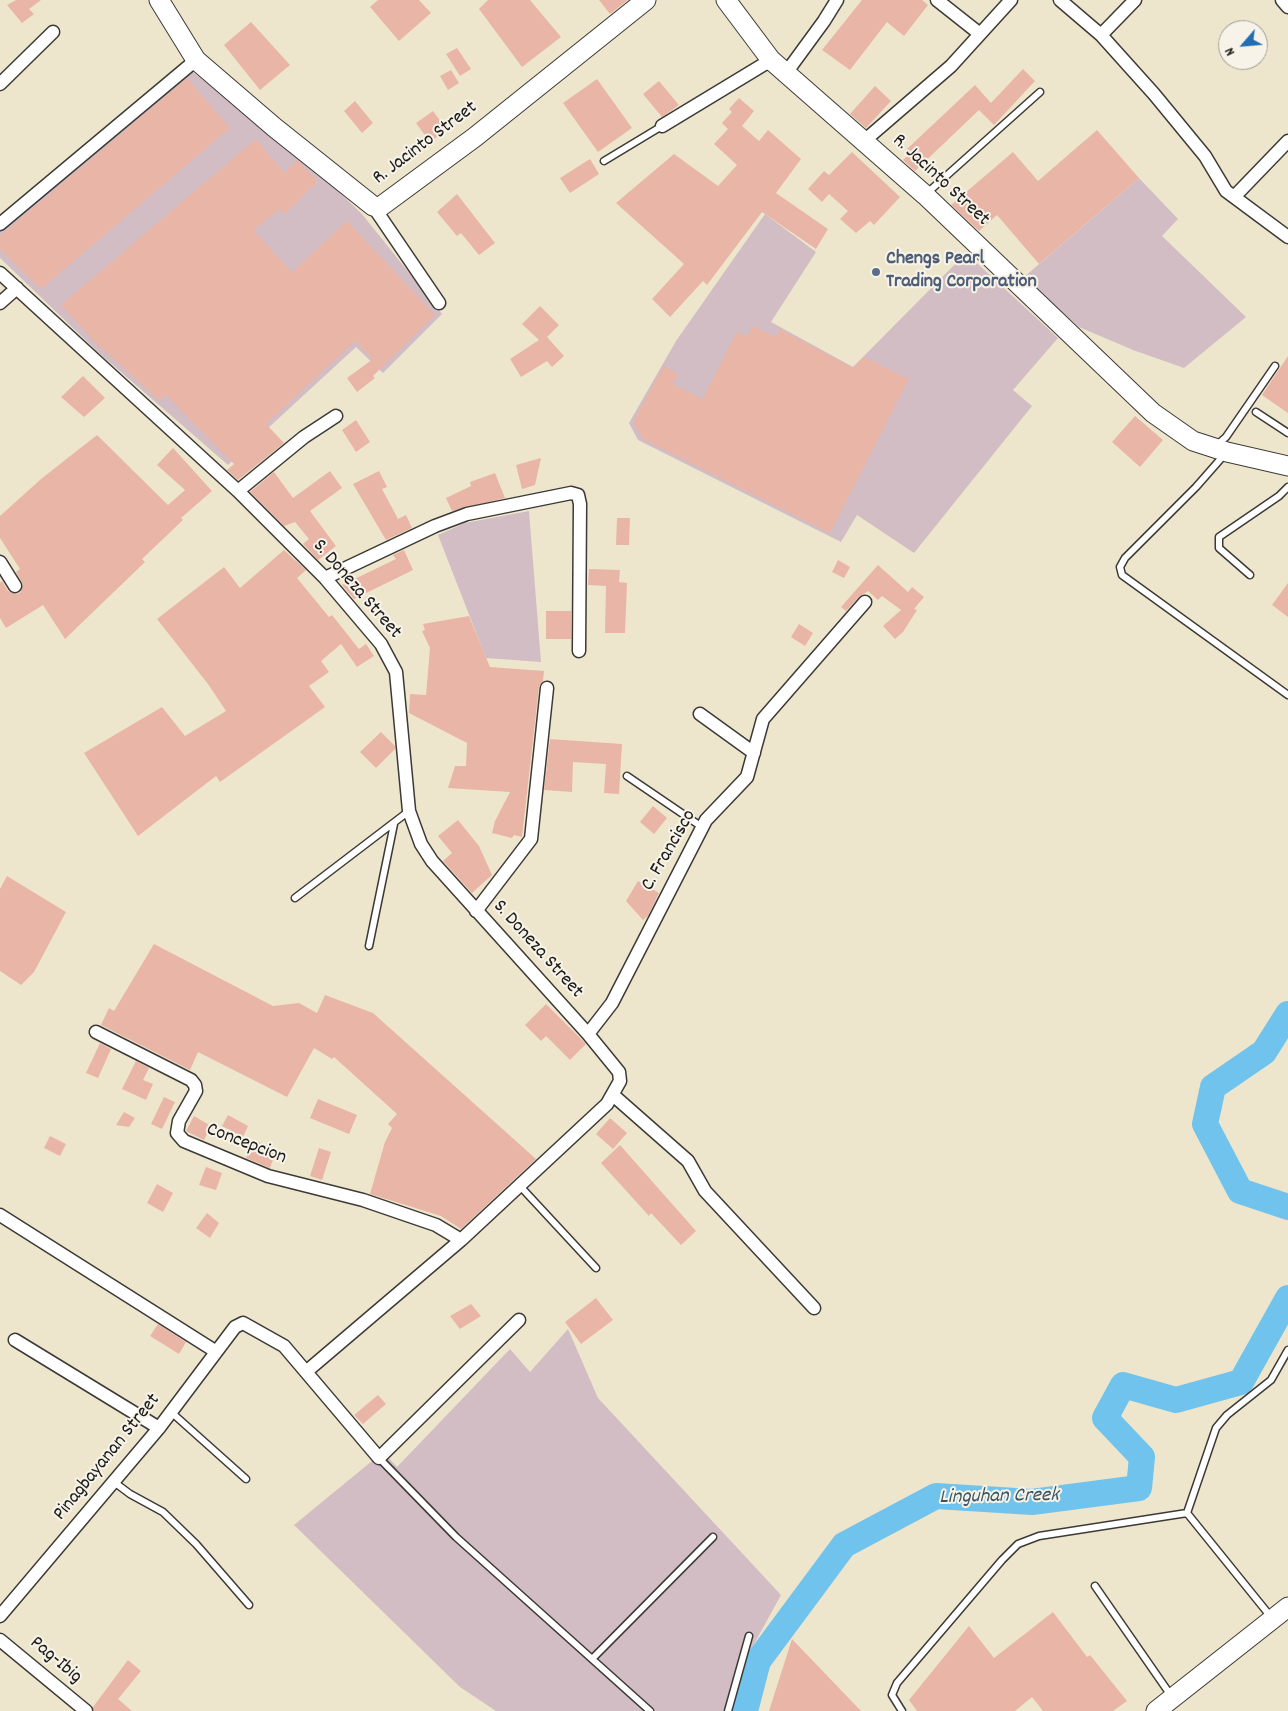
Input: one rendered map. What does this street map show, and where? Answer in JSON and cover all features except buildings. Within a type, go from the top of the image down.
[{"type":"street","name":"R. Jacinto Street","points":[[159,0],[196,60],[274,127],[373,206],[380,207],[467,143],[646,0]]},
{"type":"street","name":"R. Jacinto Street","points":[[726,0],[771,60],[925,195],[1153,413],[1193,440],[1221,450],[1287,463]]},
{"type":"street","points":[[786,73],[837,0]]},
{"type":"street","points":[[937,0],[980,34]]},
{"type":"street","points":[[1060,0],[1101,35],[1205,156],[1226,191],[1288,237]]},
{"type":"street","points":[[1101,35],[1135,0]]},
{"type":"street","points":[[1282,0],[1288,7]]},
{"type":"street","points":[[864,142],[951,66],[1007,1]]},
{"type":"street","points":[[0,84],[52,32]]},
{"type":"street","points":[[0,224],[196,60]]},
{"type":"street","points":[[662,126],[771,60]]},
{"type":"street","points":[[1234,197],[1288,141]]},
{"type":"street","points":[[373,206],[439,303]]},
{"type":"street","name":"S. Doneza Street","points":[[0,272],[238,491],[325,578],[382,644],[393,663],[398,681],[409,812],[414,831],[432,861],[588,1034],[619,1072],[620,1082],[613,1095]]},
{"type":"street","points":[[0,303],[17,288]]},
{"type":"street","points":[[238,491],[290,448],[336,416]]},
{"type":"street","points":[[325,578],[435,526],[468,514],[571,492],[578,495],[580,504],[579,651]]},
{"type":"street","points":[[0,562],[15,586]]},
{"type":"street","name":"C. Francisco","points":[[588,1034],[612,1003],[702,826],[747,777],[763,719],[865,602]]},
{"type":"street","points":[[476,911],[531,839],[547,688]]},
{"type":"street","points":[[700,714],[754,753]]},
{"type":"street","name":"Concepcion","points":[[96,1032],[191,1080],[195,1085],[196,1091],[178,1121],[177,1133],[184,1141],[268,1176],[363,1200],[436,1225],[461,1240]]},
{"type":"street","points":[[519,1320],[379,1458],[307,1371],[461,1240],[607,1104],[613,1095],[688,1161],[705,1191],[814,1308]]},
{"type":"street","points":[[0,1215],[215,1351]]},
{"type":"street","name":"Pinagbayanan Street","points":[[0,1616],[159,1428],[228,1333],[243,1323],[284,1346],[307,1371]]},
{"type":"street","points":[[15,1340],[159,1428]]},
{"type":"street","points":[[1156,1711],[1288,1607]]},
{"type":"street","name":"Pag-Ibig","points":[[0,1640],[86,1711]]},
{"type":"lane","points":[[925,195],[1040,92]]},
{"type":"lane","points":[[604,161],[662,126]]},
{"type":"lane","points":[[1275,366],[1226,436],[1221,450],[1196,487],[1125,558],[1120,567],[1122,575],[1288,695]]},
{"type":"lane","points":[[1256,412],[1288,433]]},
{"type":"lane","points":[[1250,575],[1219,548],[1217,542],[1219,537],[1286,492]]},
{"type":"lane","points":[[627,776],[702,826]]},
{"type":"lane","points":[[295,898],[409,812]]},
{"type":"lane","points":[[370,946],[394,824]]},
{"type":"lane","points":[[519,1185],[596,1268]]},
{"type":"lane","points":[[1187,1513],[1216,1428],[1227,1415],[1271,1380],[1288,1350]]},
{"type":"lane","points":[[171,1412],[246,1479]]},
{"type":"lane","points":[[379,1458],[456,1537],[650,1711]]},
{"type":"lane","points":[[114,1482],[163,1512],[196,1544],[249,1605]]},
{"type":"lane","points":[[1187,1513],[1273,1619]]},
{"type":"lane","points":[[902,1711],[892,1694],[897,1683],[1002,1560],[1018,1544],[1039,1536],[1187,1513]]},
{"type":"lane","points":[[593,1658],[713,1537]]},
{"type":"lane","points":[[1095,1586],[1173,1698]]},
{"type":"lane","points":[[728,1711],[749,1636]]},
{"type":"shaded area","points":[[190,70],[296,151],[362,214],[442,314],[383,373],[356,347],[228,465],[99,353],[0,258],[0,230]]},
{"type":"shaded area","points":[[1139,178],[1178,219],[1162,236],[1246,317],[1184,368],[1133,350],[1079,327],[1023,278]]},
{"type":"shaded area","points":[[765,214],[816,252],[771,322],[853,367],[966,253],[1058,338],[1013,390],[1032,406],[914,553],[857,515],[841,542],[638,440],[629,423],[676,341]]},
{"type":"shaded area","points":[[529,511],[541,662],[486,658],[438,535],[465,523]]},
{"type":"shaded area","points":[[568,1329],[598,1398],[781,1595],[748,1655],[734,1711],[496,1711],[460,1687],[294,1525],[383,1452],[397,1467],[510,1349],[530,1372]]},
{"type":"waterway","points":[[1288,1014],[1264,1052],[1213,1087],[1205,1124],[1240,1191],[1288,1207]]},
{"type":"waterway","name":"Linguhan Creek","points":[[745,1711],[758,1661],[844,1545],[936,1496],[1032,1502],[1139,1488],[1142,1457],[1105,1418],[1123,1385],[1176,1400],[1241,1382],[1288,1298]]},
{"type":"place","name":"Chengs Pearl Trading Corporation","points":[[876,272]]}]
